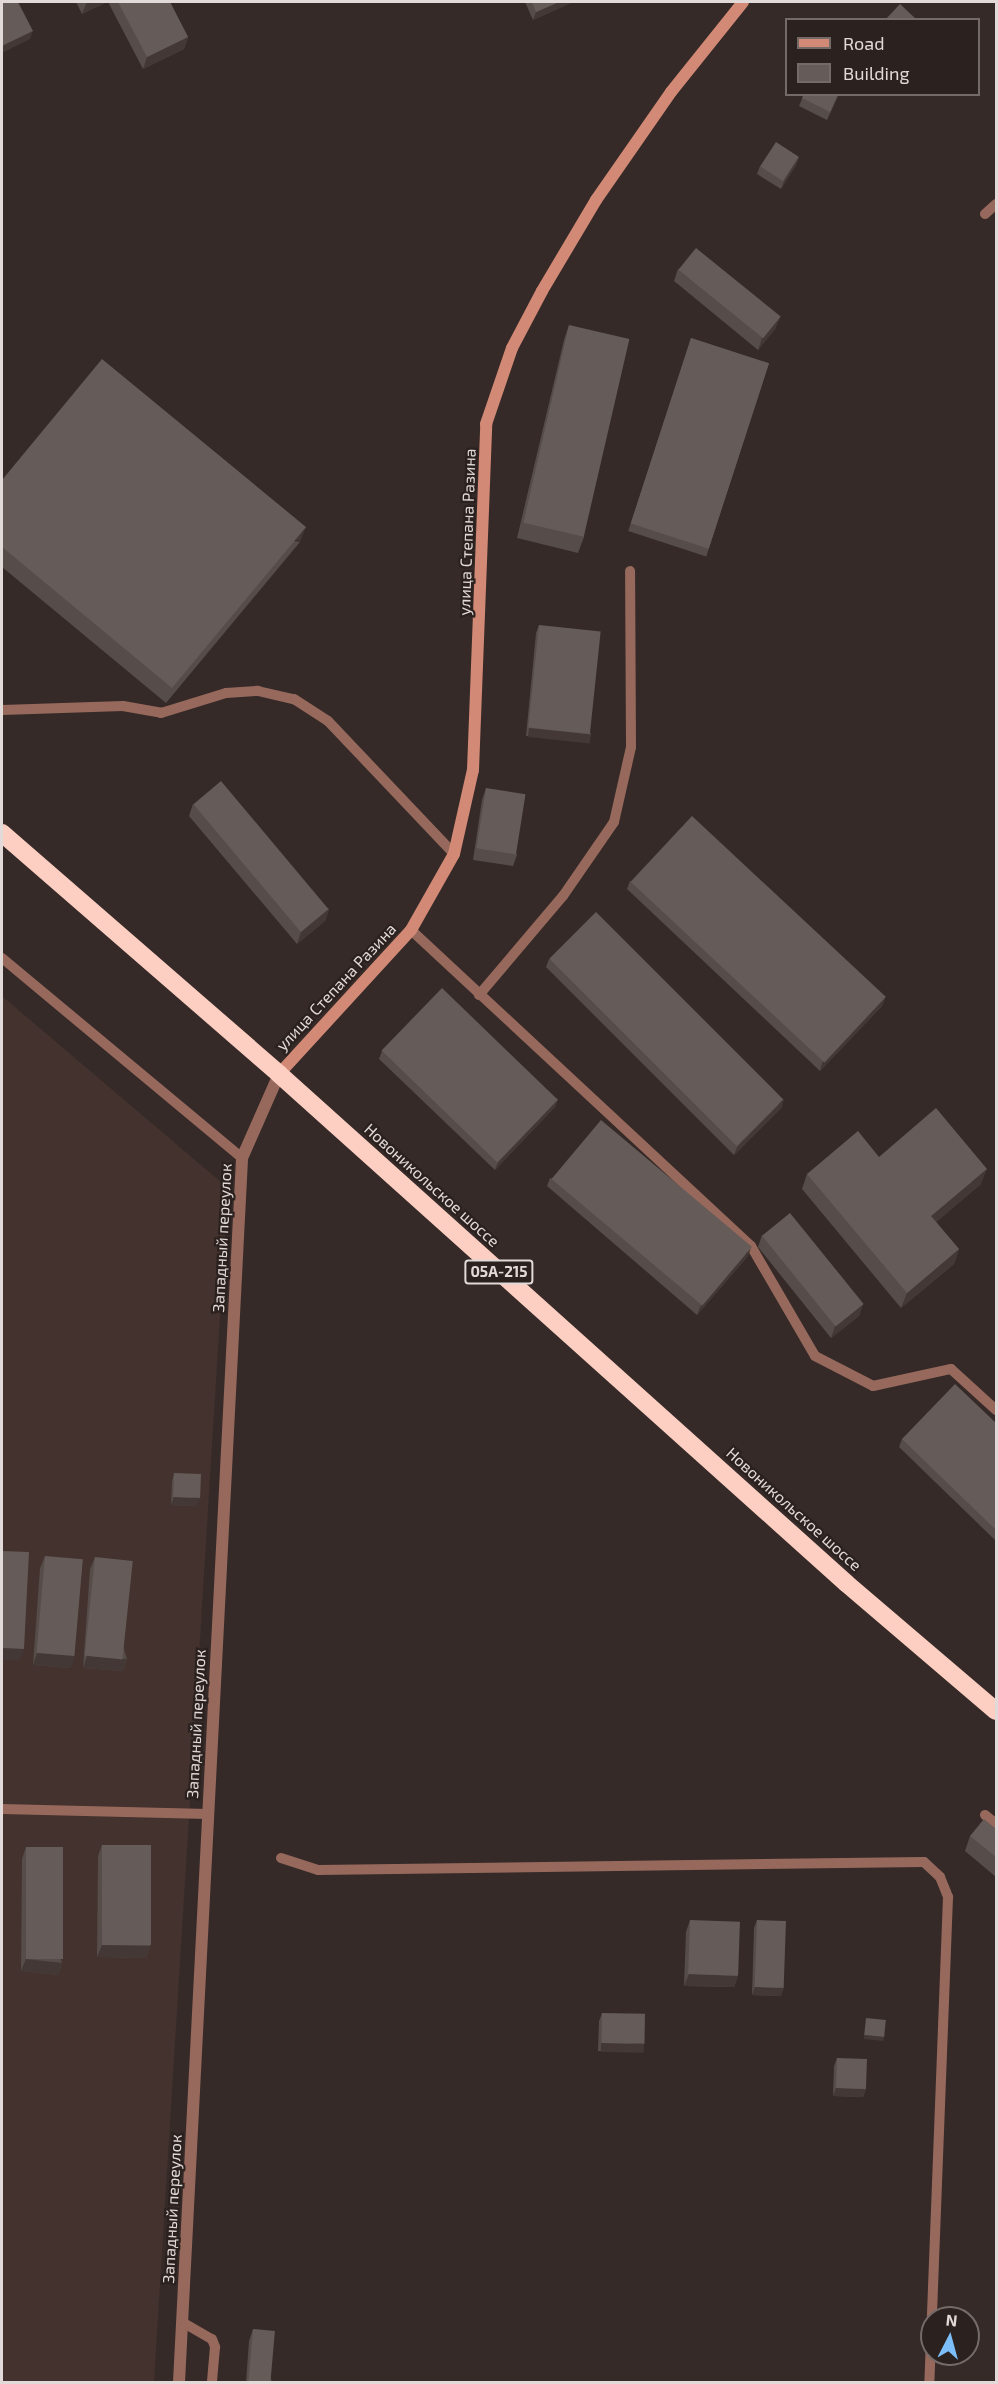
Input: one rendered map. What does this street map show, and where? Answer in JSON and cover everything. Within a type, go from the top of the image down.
[{"type":"highway","name":"Новоникольское шоссе","points":[[2,832],[279,1074],[837,1575],[996,1711]]},
{"type":"street","name":"улица Степана Разина","points":[[279,1074],[411,930],[454,854],[473,770],[486,424],[512,348],[542,291],[596,200],[671,92],[743,2]]},
{"type":"street","name":"Западный переулок","points":[[179,2382],[242,1158],[279,1074]]},
{"type":"lane","points":[[985,214],[996,204]]},
{"type":"lane","points":[[479,995],[563,896],[614,822],[631,747],[630,572]]},
{"type":"lane","points":[[2,710],[123,706],[161,713],[226,693],[258,691],[294,699],[328,721],[454,854]]},
{"type":"lane","points":[[411,930],[751,1246],[815,1356],[873,1386],[951,1369],[996,1410]]},
{"type":"lane","points":[[2,958],[242,1158]]},
{"type":"lane","points":[[2,1809],[208,1814]]},
{"type":"lane","points":[[985,1815],[996,1824]]},
{"type":"lane","points":[[281,1858],[318,1870],[924,1862],[940,1877],[948,1897],[928,2382]]},
{"type":"lane","points":[[183,2322],[212,2339],[215,2347],[212,2382]]},
{"type":"shaded area","points":[[2,996],[228,1188],[154,2382],[2,2382]]},
{"type":"building","points":[[2,2],[18,2],[33,31],[2,46]]},
{"type":"building","points":[[118,2],[170,2],[188,37],[147,57]]},
{"type":"building","points":[[532,2],[559,2],[536,12]]},
{"type":"building","points":[[900,4],[915,18],[887,18]]},
{"type":"building","points":[[803,96],[837,96],[830,112],[802,98]]},
{"type":"building","points":[[776,142],[799,157],[783,181],[760,166]]},
{"type":"building","points":[[696,248],[781,317],[763,338],[678,270]]},
{"type":"building","points":[[569,325],[629,339],[584,537],[523,523]]},
{"type":"building","points":[[691,338],[769,363],[709,549],[631,523]]},
{"type":"building","points":[[102,359],[306,527],[172,688],[2,547],[2,480]]},
{"type":"building","points":[[539,625],[601,631],[590,734],[528,727]]},
{"type":"building","points":[[221,781],[328,909],[301,932],[193,804]]},
{"type":"building","points":[[486,788],[526,794],[516,855],[476,848]]},
{"type":"building","points":[[692,816],[886,997],[824,1063],[631,882]]},
{"type":"building","points":[[596,912],[783,1099],[737,1146],[549,959]]},
{"type":"building","points":[[442,988],[558,1100],[497,1162],[382,1051]]},
{"type":"building","points":[[936,1108],[987,1169],[931,1216],[959,1249],[907,1293],[807,1174],[858,1131],[879,1157]]},
{"type":"building","points":[[601,1120],[752,1247],[702,1306],[552,1179]]},
{"type":"building","points":[[790,1213],[864,1304],[836,1327],[762,1236]]},
{"type":"building","points":[[955,1384],[996,1423],[996,1530],[902,1439]]},
{"type":"building","points":[[174,1473],[201,1474],[200,1498],[173,1497]]},
{"type":"building","points":[[2,1551],[29,1552],[24,1649],[2,1648]]},
{"type":"building","points":[[45,1556],[83,1559],[74,1656],[37,1653]]},
{"type":"building","points":[[95,1557],[133,1561],[122,1659],[85,1655]]},
{"type":"building","points":[[984,1819],[996,1829],[996,1857],[970,1836]]},
{"type":"building","points":[[102,1845],[151,1845],[151,1945],[102,1945]]},
{"type":"building","points":[[26,1847],[63,1847],[63,1959],[26,1959]]},
{"type":"building","points":[[690,1920],[740,1922],[738,1976],[688,1974]]},
{"type":"building","points":[[757,1920],[786,1921],[784,1988],[755,1987]]},
{"type":"building","points":[[602,2013],[645,2014],[644,2044],[601,2043]]},
{"type":"building","points":[[866,2018],[886,2020],[884,2037],[864,2035]]},
{"type":"building","points":[[837,2058],[867,2059],[866,2089],[836,2088]]},
{"type":"building","points":[[253,2329],[275,2331],[270,2382],[248,2382]]}]
